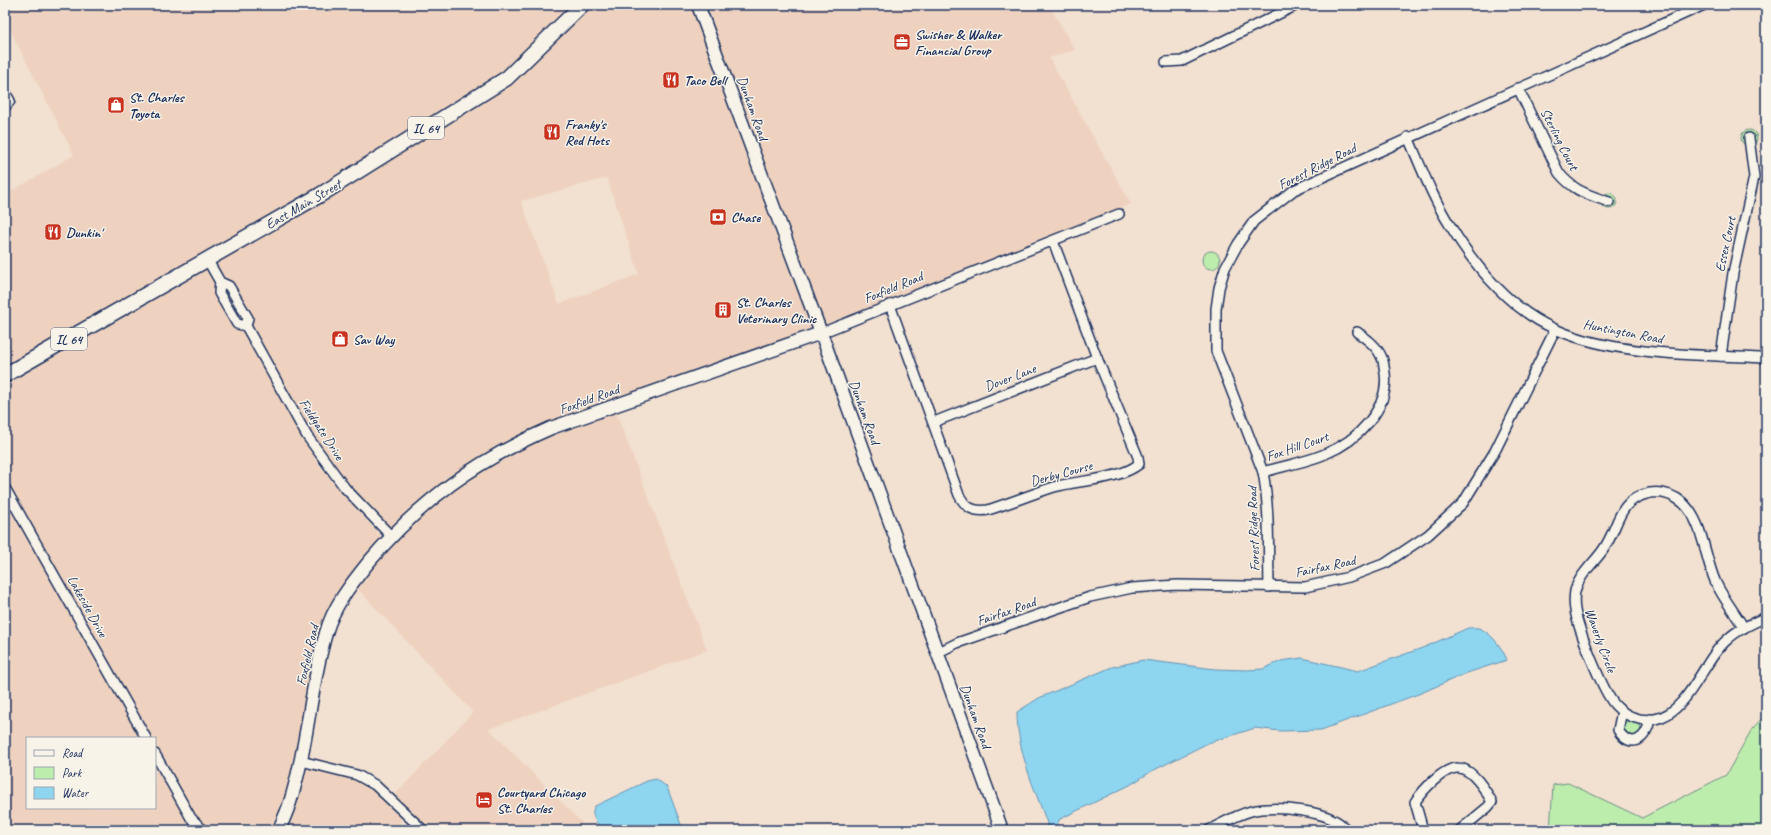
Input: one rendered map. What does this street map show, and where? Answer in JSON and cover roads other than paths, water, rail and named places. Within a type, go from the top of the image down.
[{"type":"main road","name":"East Main Street","points":[[5,375],[320,195],[507,78],[582,5]]},
{"type":"street","name":"Dunham Road","points":[[698,5],[1002,830]]},
{"type":"street","points":[[1166,62],[1182,60],[1298,5]]},
{"type":"street","name":"Forest Ridge Road","points":[[1269,587],[1267,491],[1263,472],[1216,350],[1216,309],[1219,288],[1225,268],[1238,244],[1254,221],[1273,204],[1294,190],[1408,137],[1704,5]]},
{"type":"street","name":"Sterling Court","points":[[1518,88],[1560,172],[1567,182],[1574,189],[1610,202]]},
{"type":"street","points":[[5,92],[10,101],[5,107]]},
{"type":"street","name":"Huntington Road","points":[[1408,137],[1450,226],[1486,277],[1528,314],[1555,330],[1599,343],[1668,354],[1766,358]]},
{"type":"street","name":"Essex Court","points":[[1721,356],[1733,273],[1754,177],[1748,138]]},
{"type":"street","name":"Foxfield Road","points":[[279,830],[291,800],[301,761],[320,655],[326,631],[337,606],[352,582],[391,536],[437,494],[463,475],[492,457],[551,428],[820,333],[1119,214]]},
{"type":"street","name":"Derby Course","points":[[890,304],[934,422],[959,495],[968,508],[978,511],[988,510],[1055,487],[1112,475],[1134,468],[1139,464],[1138,457],[1097,358],[1053,241]]},
{"type":"street","name":"Fieldgate Drive","points":[[207,259],[220,282],[219,293],[237,324],[246,326],[307,436],[345,488],[391,536]]},
{"type":"street","name":"Fairfax Road","points":[[937,653],[957,643],[1090,597],[1132,588],[1177,585],[1305,587],[1349,577],[1386,563],[1428,535],[1463,503],[1495,451],[1555,330]]},
{"type":"street","name":"Fox Hill Court","points":[[1263,472],[1326,454],[1352,438],[1370,422],[1381,402],[1386,380],[1383,359],[1375,346],[1357,332]]},
{"type":"street","name":"Dover Lane","points":[[934,422],[1097,358]]},
{"type":"street","name":"Lakeside Drive","points":[[5,488],[145,737]]},
{"type":"street","name":"Waverly Circle","points":[[1744,628],[1716,583],[1697,525],[1690,510],[1681,501],[1669,494],[1657,492],[1634,498],[1624,507],[1603,551],[1582,576],[1575,590],[1574,600],[1578,625],[1608,697],[1622,712],[1632,717],[1644,720],[1656,719],[1668,713],[1678,705],[1716,652],[1728,638],[1766,617]]},
{"type":"street","points":[[1622,712],[1618,730],[1621,736],[1628,740],[1637,741],[1645,734],[1650,719]]},
{"type":"street","points":[[156,756],[191,818],[202,830]]},
{"type":"street","points":[[301,761],[357,775],[374,785],[423,830]]},
{"type":"street","points":[[1423,830],[1415,802],[1419,794],[1444,772],[1456,767],[1468,771],[1487,793],[1492,802],[1460,830]]},
{"type":"street","points":[[1209,830],[1233,817],[1267,808],[1323,815],[1333,819],[1346,830]]},
{"type":"water","points":[[1468,628],[1480,628],[1489,634],[1503,651],[1507,660],[1467,673],[1421,693],[1321,730],[1280,731],[1255,728],[1208,743],[1152,771],[1130,785],[1060,819],[1053,830],[1047,830],[1047,823],[1023,755],[1017,712],[1039,698],[1112,667],[1143,660],[1215,669],[1247,670],[1263,669],[1281,661],[1302,658],[1358,671],[1425,647]]},
{"type":"water","points":[[656,779],[667,787],[683,830],[602,830],[593,815],[593,809],[595,806],[647,781]]},
{"type":"place","name":"Swisher & Walker Financial Group","points":[[902,42]]},
{"type":"place","name":"Taco Bell","points":[[671,80]]},
{"type":"place","name":"St. Charles Toyota","points":[[116,105]]},
{"type":"place","name":"Franky's Red Hots","points":[[552,132]]},
{"type":"place","name":"Chase","points":[[718,217]]},
{"type":"place","name":"Dunkin'","points":[[53,232]]},
{"type":"place","name":"St. Charles Veterinary Clinic","points":[[723,310]]},
{"type":"place","name":"Sav Way","points":[[340,339]]},
{"type":"place","name":"Courtyard Chicago St. Charles","points":[[484,800]]}]
